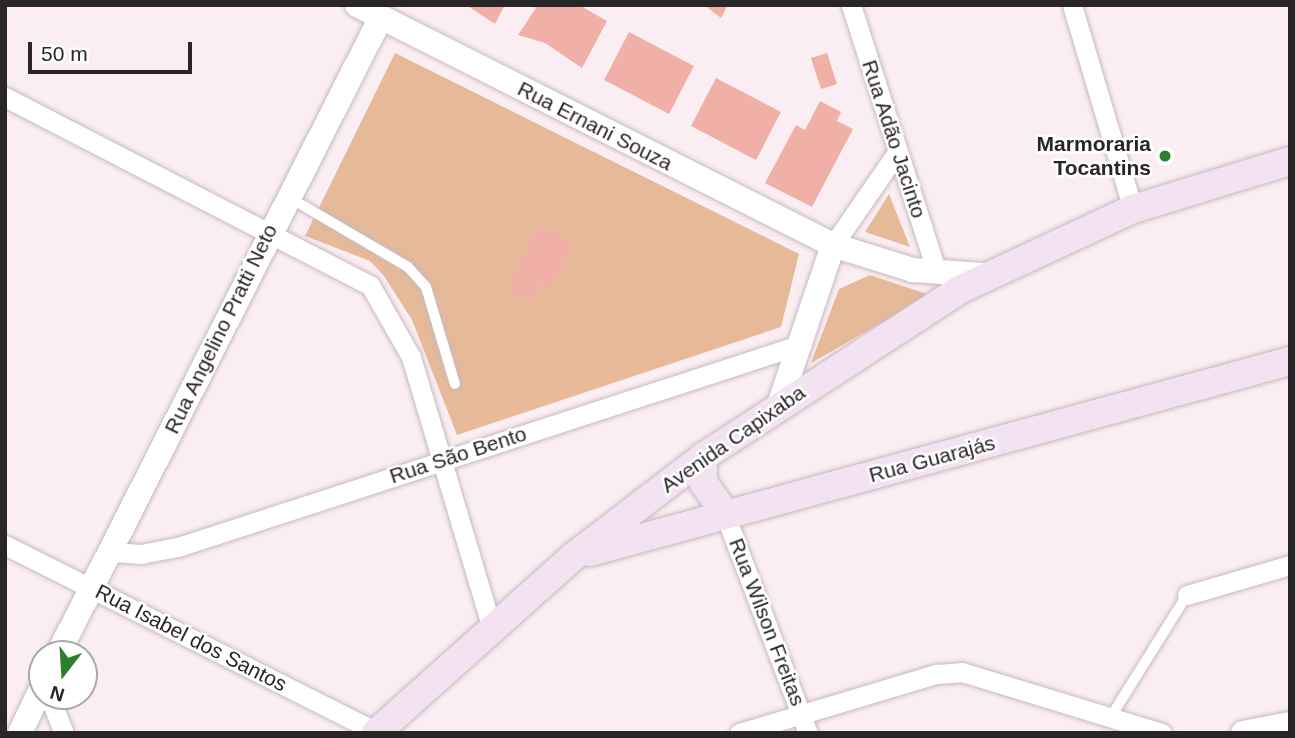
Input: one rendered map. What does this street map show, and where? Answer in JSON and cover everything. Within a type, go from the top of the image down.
[{"type":"main road","name":"Avenida Capixaba","points":[[376,732],[574,556],[780,402],[985,275],[1133,209],[1290,161]]},
{"type":"main road","name":"Rua Guarajás","points":[[574,556],[724,512],[1290,361]]},
{"type":"main road","points":[[703,457],[702,482],[724,512]]},
{"type":"street","name":"Rua Ernani Souza","points":[[357,5],[384,11],[833,245],[870,258],[937,273],[985,275]]},
{"type":"street","name":"Rua Adão Jacinto","points":[[852,5],[937,273]]},
{"type":"street","points":[[1072,5],[1133,209]]},
{"type":"street","name":"Rua Angelino Pratti Neto","points":[[65,640],[112,552],[268,232],[384,11]]},
{"type":"street","points":[[5,97],[370,285],[411,357],[438,462],[492,629]]},
{"type":"street","points":[[780,402],[802,344],[833,245],[898,151]]},
{"type":"street","points":[[818,294],[839,270],[870,258]]},
{"type":"street","name":"Rua São Bento","points":[[112,552],[141,554],[178,547],[802,344]]},
{"type":"street","name":"Rua Wilson Freitas","points":[[724,512],[806,725]]},
{"type":"street","name":"Rua Isabel dos Santos","points":[[5,545],[376,732]]},
{"type":"street","points":[[1186,595],[1290,565]]},
{"type":"street","points":[[739,733],[806,725],[936,674],[962,672],[1112,715],[1162,733]]},
{"type":"street","points":[[20,733],[31,710]]},
{"type":"street","points":[[55,710],[64,733]]},
{"type":"street","points":[[1243,733],[1290,724]]},
{"type":"lane","points":[[287,195],[408,267],[426,287],[456,384]]},
{"type":"lane","points":[[1112,715],[1186,595]]},
{"type":"shaded area","points":[[395,53],[799,254],[781,327],[457,435],[412,320],[384,276],[370,261],[305,236]]},
{"type":"shaded area","points":[[889,194],[910,247],[865,232]]},
{"type":"shaded area","points":[[870,275],[930,295],[811,363],[839,289]]},
{"type":"building","points":[[466,5],[505,5],[495,24]]},
{"type":"building","points":[[531,5],[579,5],[607,21],[582,68],[545,43],[518,35],[536,8]]},
{"type":"building","points":[[704,5],[728,5],[721,18]]},
{"type":"building","points":[[629,32],[694,66],[669,114],[604,80]]},
{"type":"building","points":[[827,53],[837,84],[821,89],[811,58]]},
{"type":"building","points":[[716,78],[781,112],[756,160],[691,126]]},
{"type":"building","points":[[820,101],[841,112],[837,121],[853,129],[812,207],[765,183],[796,125],[805,130]]},
{"type":"building","points":[[538,225],[575,242],[552,289],[540,283],[531,302],[506,290]]},
{"type":"place","name":"Marmoraria Tocantins","points":[[1165,156]]}]
